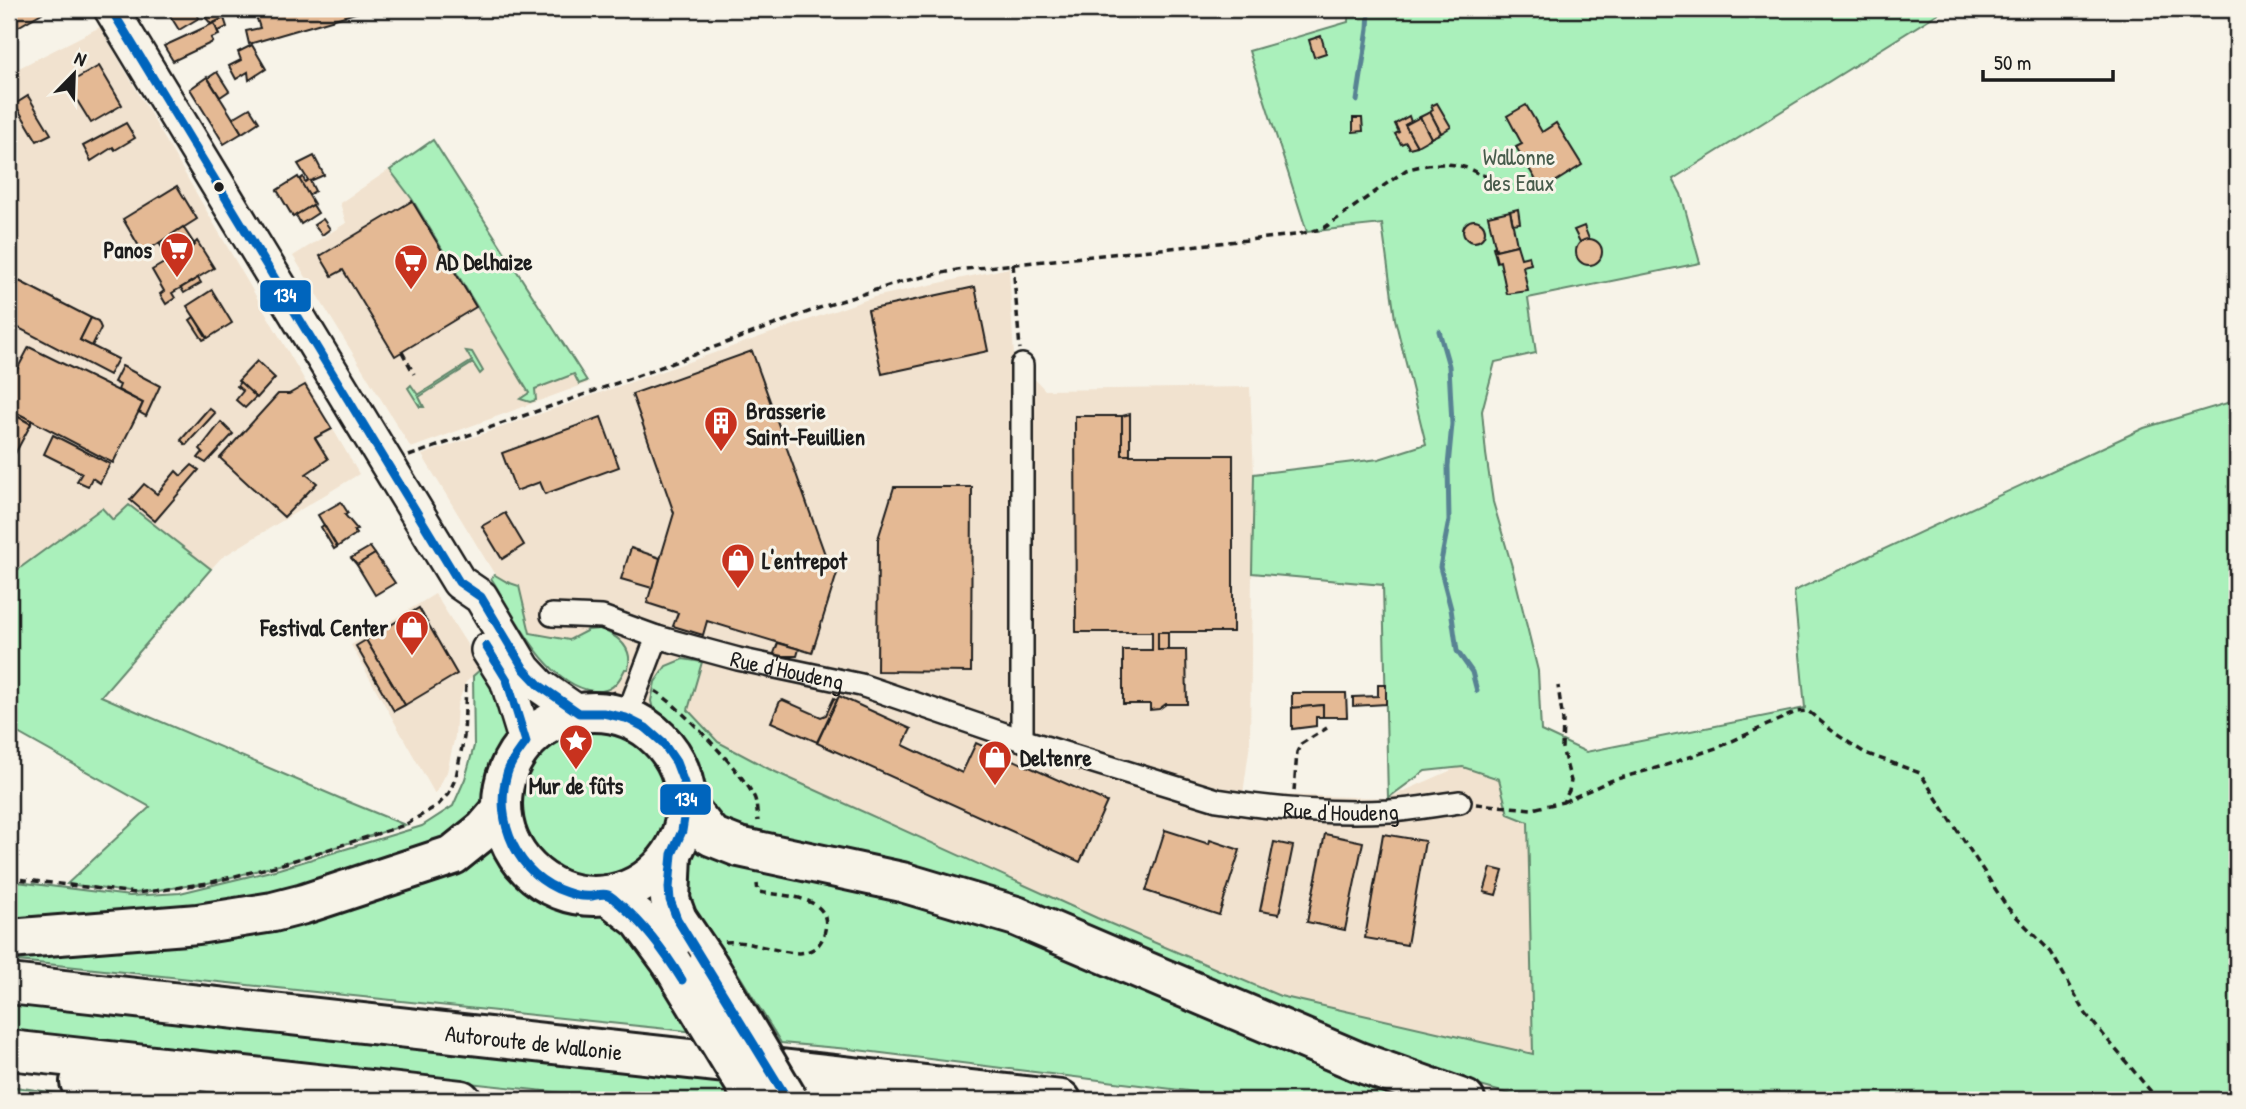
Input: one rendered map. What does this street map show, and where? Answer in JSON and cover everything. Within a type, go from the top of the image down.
[{"type":"highway","points":[[633,702],[646,729],[663,743],[676,762],[684,783],[686,805],[682,831],[672,854],[657,872],[642,883],[608,895],[586,896],[565,892],[536,875],[515,851],[506,831],[502,809],[507,773],[526,742],[584,704],[603,713],[633,702]]},
{"type":"highway","points":[[686,805],[711,836],[739,847],[902,882],[1016,916],[1359,1062],[1465,1100]]},
{"type":"highway","points":[[9,939],[198,924],[273,912],[304,904],[453,855],[484,830],[502,809]]},
{"type":"highway","points":[[672,854],[669,888],[677,919],[788,1100]]},
{"type":"highway","points":[[608,895],[640,920],[699,957],[755,1100]]},
{"type":"highway","name":"Autoroute de Wallonie","points":[[9,984],[1061,1100]]},
{"type":"highway","points":[[9,1050],[461,1100]]},
{"type":"highway","points":[[9,1073],[102,1085],[182,1100]]},
{"type":"main road","points":[[111,9],[459,582],[481,597],[524,669],[540,686],[584,704]]},
{"type":"main road","points":[[459,582],[461,607],[508,680],[526,742]]},
{"type":"street","points":[[1021,740],[1022,365]]},
{"type":"street","name":"Rue d'Houdeng","points":[[552,615],[602,617],[657,636],[756,664],[861,685],[1021,740],[1198,795],[1244,804],[1293,809],[1389,811],[1460,802]]},
{"type":"street","points":[[633,702],[657,636]]},
{"type":"path","points":[[388,466],[417,451],[628,379],[822,307],[904,281],[957,270],[1296,235],[1324,228],[1406,170],[1420,166],[1466,167],[1519,188]]},
{"type":"path","points":[[1013,264],[1022,365]]},
{"type":"path","points":[[402,352],[414,373]]},
{"type":"path","points":[[584,704],[596,697],[614,693],[627,680],[633,702],[659,692],[713,745],[745,782],[755,798],[758,821]]},
{"type":"path","points":[[9,878],[125,892],[162,890],[208,883],[279,865],[405,825],[438,805],[449,793],[456,777],[464,737],[466,682]]},
{"type":"path","points":[[1558,686],[1563,721],[1562,748],[1571,781],[1563,802]]},
{"type":"path","points":[[1460,802],[1532,809],[1563,802],[1610,781],[1718,747],[1796,712],[1808,711],[1865,753],[1920,773],[2007,907],[2050,952],[2086,1014],[2158,1100]]},
{"type":"path","points":[[1293,809],[1297,752],[1301,744],[1327,729]]},
{"type":"path","points":[[699,957],[727,941],[804,953],[821,943],[826,920],[825,913],[818,904],[758,892],[757,884]]},
{"type":"path","points":[[2215,1100],[2237,1092]]},
{"type":"shaded area","points":[[100,27],[359,474],[221,558],[211,569],[129,505],[113,520],[102,508],[9,576],[9,73]]},
{"type":"shaded area","points":[[433,140],[588,383],[411,448],[293,256],[346,223],[340,203]]},
{"type":"shaded area","points":[[1009,268],[1014,357],[1045,390],[1250,387],[1254,474],[1250,743],[1243,794],[1388,798],[1541,731],[1528,822],[1533,1054],[1530,1100],[705,805],[700,781],[684,745],[673,731],[660,720],[570,684],[545,663],[491,578],[495,575],[422,455],[874,297]]},
{"type":"shaded area","points":[[435,594],[482,668],[466,682],[457,706],[455,736],[447,772],[435,794],[351,645]]},
{"type":"green space","name":"Wallonne des Eaux","points":[[1349,9],[1945,9],[1673,179],[1681,194],[1700,263],[1528,298],[1536,353],[1495,362],[1482,411],[1493,502],[1538,671],[1541,731],[1586,752],[1805,708],[1794,591],[2144,428],[2237,400],[2237,1100],[1530,1100],[1452,1078],[729,829],[705,805],[700,781],[684,745],[660,720],[651,701],[655,682],[666,666],[683,659],[702,662],[688,710],[718,742],[769,769],[1097,918],[1280,996],[1533,1054],[1528,822],[1508,814],[1499,779],[1463,767],[1425,771],[1388,798],[1383,585],[1252,573],[1254,474],[1379,459],[1426,444],[1395,319],[1382,224],[1307,232],[1249,51],[1348,22]]},
{"type":"green space","points":[[433,140],[587,381],[579,384],[574,374],[535,389],[536,400],[530,402],[520,399],[529,393],[412,199],[390,170]]},
{"type":"green space","points":[[466,351],[472,352],[483,371],[480,374],[473,363],[419,397],[424,407],[420,407],[408,388],[411,385],[418,395],[472,361]]},
{"type":"green space","points":[[129,505],[211,569],[101,696],[405,825],[279,865],[208,883],[136,893],[67,884],[150,807],[9,728],[9,576],[102,508],[113,520]]},
{"type":"green space","points":[[495,575],[519,586],[530,633],[569,640],[588,630],[609,628],[607,632],[622,642],[628,651],[628,669],[625,669],[613,686],[604,691],[576,686],[560,676],[521,629],[491,578]]},
{"type":"green space","points":[[482,668],[505,707],[510,742],[498,761],[486,806],[467,831],[277,897],[215,905],[9,921],[9,881],[130,896],[180,893],[279,869],[422,826],[453,806],[465,779],[474,746],[473,676]]},
{"type":"green space","points":[[594,732],[621,738],[645,753],[660,777],[666,804],[660,831],[645,855],[621,870],[594,876],[567,870],[543,855],[528,831],[522,804],[528,777],[543,753],[567,738]]},
{"type":"green space","points":[[696,835],[925,900],[1437,1100],[1261,1100],[781,1043],[735,968],[715,960],[686,912],[683,867]]},
{"type":"green space","points":[[493,837],[506,862],[535,891],[560,904],[622,920],[696,1032],[9,960],[9,946],[253,925]]},
{"type":"green space","points":[[9,1002],[889,1100],[628,1100],[9,1034]]},
{"type":"green space","points":[[9,1086],[103,1100],[9,1100]]},
{"type":"building","points":[[18,9],[47,10],[9,32],[9,14]]},
{"type":"building","points":[[166,9],[194,9],[199,18],[179,30]]},
{"type":"building","points":[[220,9],[226,17],[211,24],[206,18]]},
{"type":"building","points":[[278,9],[369,9],[249,44],[246,31],[260,28],[256,16]]},
{"type":"building","points":[[224,18],[227,27],[217,32],[214,23]]},
{"type":"building","points":[[214,23],[219,35],[211,38],[213,42],[173,61],[164,46]]},
{"type":"building","points":[[1321,36],[1326,53],[1314,57],[1309,40]]},
{"type":"building","points":[[252,45],[266,69],[249,80],[248,72],[236,79],[229,66],[241,60],[238,52]]},
{"type":"building","points":[[99,66],[122,105],[91,123],[67,84]]},
{"type":"building","points":[[217,72],[229,91],[220,97],[208,78]]},
{"type":"building","points":[[207,77],[242,133],[224,144],[190,89]]},
{"type":"building","points":[[28,96],[51,134],[37,141],[15,104]]},
{"type":"building","points":[[1437,103],[1451,127],[1441,133],[1430,112],[1433,110],[1431,106]]},
{"type":"building","points":[[1526,105],[1542,132],[1556,123],[1582,165],[1542,190],[1516,147],[1522,144],[1507,116]]},
{"type":"building","points":[[250,108],[259,122],[242,133],[233,118]]},
{"type":"building","points":[[1430,112],[1441,133],[1431,138],[1420,117]]},
{"type":"building","points":[[1409,116],[1411,122],[1405,125],[1417,146],[1409,148],[1406,142],[1401,144],[1395,134],[1399,132],[1395,124]]},
{"type":"building","points":[[1420,117],[1431,138],[1417,146],[1405,125]]},
{"type":"building","points":[[1353,118],[1362,118],[1363,131],[1353,132]]},
{"type":"building","points":[[126,123],[135,138],[115,150],[113,147],[91,161],[83,146]]},
{"type":"building","points":[[314,156],[324,175],[310,181],[315,191],[308,195],[299,180],[303,177],[305,182],[308,180],[298,164]]},
{"type":"building","points":[[298,177],[314,204],[293,217],[277,190]]},
{"type":"building","points":[[177,186],[197,219],[143,253],[123,219]]},
{"type":"building","name":"AD Delhaize","points":[[412,201],[476,307],[395,356],[343,270],[332,276],[320,256]]},
{"type":"building","points":[[313,205],[318,213],[301,224],[296,215]]},
{"type":"building","points":[[1518,209],[1520,223],[1513,224],[1510,211]]},
{"type":"building","points":[[1510,211],[1517,245],[1496,250],[1488,216]]},
{"type":"building","points":[[323,219],[330,229],[322,235],[314,225]]},
{"type":"building","points":[[1474,220],[1482,223],[1485,231],[1482,239],[1474,242],[1466,239],[1463,231],[1466,223]]},
{"type":"building","points":[[1584,226],[1589,239],[1580,242],[1574,230]]},
{"type":"building","points":[[183,227],[195,245],[170,260],[159,243]]},
{"type":"building","points":[[1589,239],[1598,243],[1602,252],[1598,261],[1589,265],[1580,261],[1576,252],[1580,243]]},
{"type":"building","name":"Panos","points":[[197,241],[214,268],[172,293],[175,298],[166,304],[160,294],[164,291],[152,270],[195,245]]},
{"type":"building","points":[[1517,245],[1521,258],[1529,256],[1531,264],[1523,266],[1528,291],[1507,294],[1500,261],[1497,262],[1493,247],[1495,246],[1496,250]]},
{"type":"building","points":[[12,278],[19,281],[9,301],[9,284]]},
{"type":"building","points":[[198,278],[201,283],[184,293],[181,288]]},
{"type":"building","points":[[19,281],[91,318],[80,340],[118,359],[109,375],[9,323],[9,301]]},
{"type":"building","points":[[975,287],[988,351],[882,374],[868,310]]},
{"type":"building","points":[[212,290],[232,323],[208,338],[187,306]]},
{"type":"building","points":[[194,317],[207,338],[203,340],[190,320]]},
{"type":"building","points":[[91,318],[98,321],[101,328],[92,346],[80,340]]},
{"type":"building","points":[[29,347],[143,403],[113,463],[9,409],[9,380],[11,381]]},
{"type":"building","name":"Brasserie Saint-Feuillien","points":[[752,351],[827,560],[840,564],[812,653],[707,621],[703,635],[673,626],[678,613],[647,603],[674,513],[632,394]]},
{"type":"building","points":[[257,361],[275,378],[257,398],[238,381]]},
{"type":"building","points":[[122,366],[160,386],[146,416],[139,412],[143,403],[118,390],[120,385],[114,382]]},
{"type":"building","points":[[240,382],[256,397],[245,408],[236,400],[243,391],[237,386]]},
{"type":"building","points":[[305,385],[332,429],[315,438],[328,459],[306,474],[317,483],[284,517],[220,458],[278,394],[289,394]]},
{"type":"building","points":[[209,408],[215,413],[186,445],[181,440]]},
{"type":"building","points":[[9,409],[31,420],[31,424],[9,412]]},
{"type":"building","points":[[9,412],[31,424],[10,463],[9,462]]},
{"type":"building","points":[[1130,414],[1130,455],[1122,455],[1122,416]]},
{"type":"building","points":[[1075,416],[1122,416],[1122,455],[1233,455],[1233,632],[1158,632],[1158,650],[1186,650],[1187,704],[1166,704],[1159,709],[1150,710],[1150,704],[1123,704],[1123,650],[1152,650],[1152,632],[1076,632]]},
{"type":"building","points":[[601,417],[619,467],[545,494],[540,482],[516,491],[502,453]]},
{"type":"building","points":[[221,422],[233,434],[206,463],[198,458],[203,452],[200,449]]},
{"type":"building","points":[[53,435],[110,464],[100,483],[92,478],[88,486],[77,481],[82,473],[44,454]]},
{"type":"building","points":[[192,465],[199,470],[155,521],[130,500],[144,484],[157,494],[176,471],[181,476]]},
{"type":"building","points":[[894,487],[972,487],[971,672],[877,671],[878,539]]},
{"type":"building","points":[[341,502],[348,513],[345,515],[357,529],[354,531],[356,534],[337,547],[318,515]]},
{"type":"building","points":[[505,513],[524,545],[502,559],[482,526]]},
{"type":"building","points":[[324,525],[337,547],[334,549],[321,527]]},
{"type":"building","points":[[370,547],[375,554],[357,565],[351,558]]},
{"type":"building","points":[[631,548],[660,558],[652,588],[621,579]]},
{"type":"building","points":[[375,554],[395,583],[375,595],[357,565]]},
{"type":"building","name":"Festival Center","points":[[419,608],[457,674],[405,705],[366,640]]},
{"type":"building","points":[[1158,632],[1168,632],[1168,650],[1158,650]]},
{"type":"building","points":[[366,640],[405,705],[394,711],[356,646]]},
{"type":"building","points":[[778,643],[799,649],[797,656],[773,656]]},
{"type":"building","points":[[1378,685],[1386,685],[1386,704],[1353,706],[1353,697],[1378,696]]},
{"type":"building","points":[[1292,693],[1346,693],[1347,717],[1323,717],[1323,705],[1292,708]]},
{"type":"building","name":"Deltenre","points":[[839,696],[911,729],[903,745],[962,773],[976,743],[1107,802],[1080,862],[817,743]]},
{"type":"building","points":[[834,698],[837,700],[817,742],[771,722],[780,701],[821,717],[826,715]]},
{"type":"building","points":[[1323,705],[1323,717],[1316,717],[1316,726],[1292,729],[1292,708]]},
{"type":"building","points":[[1165,830],[1209,844],[1210,840],[1240,850],[1219,915],[1146,891]]},
{"type":"building","points":[[1325,834],[1363,842],[1345,930],[1307,922]]},
{"type":"building","points":[[1383,834],[1425,841],[1407,945],[1365,938]]},
{"type":"building","points":[[1274,842],[1293,846],[1279,914],[1260,911]]},
{"type":"building","points":[[1491,868],[1503,871],[1496,895],[1484,892]]},
{"type":"waterway","points":[[1357,101],[1369,9]]},
{"type":"waterway","points":[[1439,331],[1449,366],[1452,424],[1448,466],[1449,520],[1440,567],[1451,609],[1457,651],[1472,672],[1477,691]]},
{"type":"transit line","name":"134","points":[[111,9],[459,582],[481,597],[524,669],[540,686],[579,713],[603,713],[626,718],[646,728],[663,743],[676,762],[684,783],[686,805],[682,831],[672,854],[670,900],[677,919],[788,1100]]},
{"type":"transit line","name":"134","points":[[486,646],[507,680],[526,742],[510,765],[504,792],[507,828],[513,845],[535,874],[549,884],[576,895],[604,894],[613,898],[647,931],[682,980]]},
{"type":"place","name":"Panos","points":[[177,279]]},
{"type":"place","name":"AD Delhaize","points":[[411,291]]},
{"type":"place","name":"Brasserie Saint-Feuillien","points":[[721,453]]},
{"type":"place","name":"L'entrepot","points":[[738,590]]},
{"type":"place","name":"Festival Center","points":[[412,657]]},
{"type":"place","name":"Mur de fûts","points":[[576,771]]},
{"type":"place","name":"Deltenre","points":[[995,787]]}]
